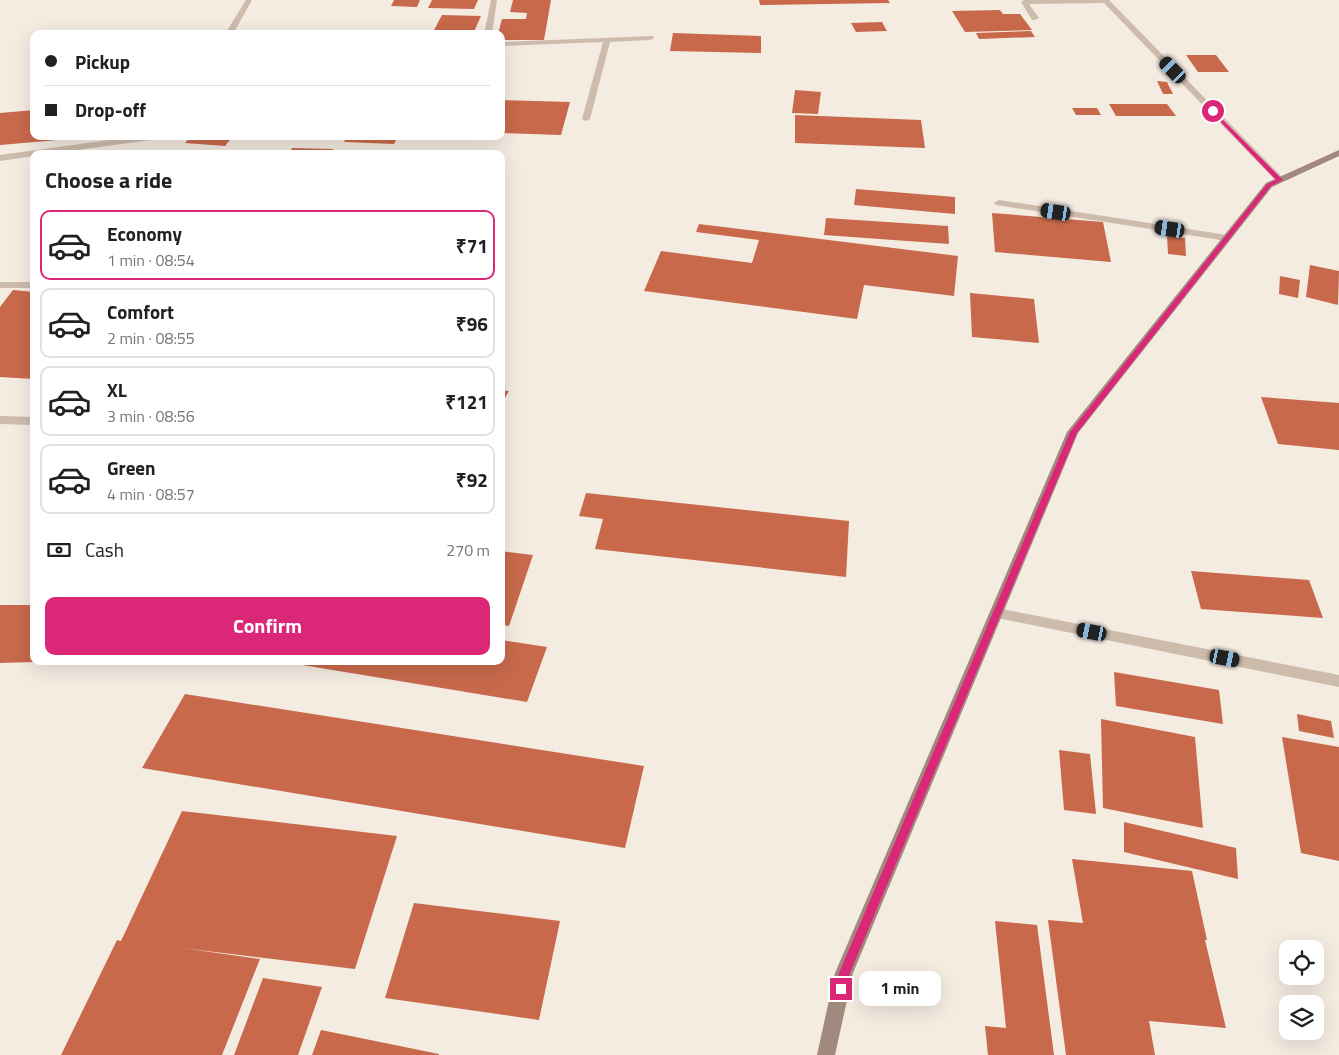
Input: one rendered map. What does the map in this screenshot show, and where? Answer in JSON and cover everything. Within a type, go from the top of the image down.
[{"type":"main road","points":[[826,1055],[844,973],[1074,432],[1269,185],[1339,153]]},
{"type":"street","points":[[231,30],[249,0]]},
{"type":"street","points":[[489,30],[494,0]]},
{"type":"street","points":[[1035,18],[1024,2],[1105,1],[1280,180]]},
{"type":"street","points":[[505,44],[650,38]]},
{"type":"street","points":[[586,119],[607,40]]},
{"type":"street","points":[[57,150],[129,140]]},
{"type":"street","points":[[0,158],[30,154]]},
{"type":"street","points":[[999,203],[1227,238]]},
{"type":"street","points":[[0,285],[30,285]]},
{"type":"street","points":[[0,420],[30,421]]},
{"type":"street","points":[[997,613],[1339,681]]},
{"type":"building","points":[[394,0],[420,0],[417,7],[391,6]]},
{"type":"building","points":[[432,0],[478,0],[474,9],[428,8]]},
{"type":"building","points":[[513,0],[551,0],[544,40],[505,40],[505,30],[499,30],[502,19],[526,19],[527,13],[510,12]]},
{"type":"building","points":[[759,0],[888,0],[890,3],[760,5]]},
{"type":"building","points":[[1000,10],[1003,14],[1020,14],[1032,30],[965,32],[952,11]]},
{"type":"building","points":[[442,15],[481,16],[475,30],[434,30]]},
{"type":"building","points":[[882,22],[887,31],[856,32],[851,23]]},
{"type":"building","points":[[1031,31],[1035,37],[979,39],[976,33]]},
{"type":"building","points":[[673,33],[761,36],[761,53],[670,51]]},
{"type":"building","points":[[1186,55],[1216,55],[1229,72],[1198,72]]},
{"type":"building","points":[[1157,81],[1167,82],[1173,94],[1163,94]]},
{"type":"building","points":[[795,90],[821,92],[818,114],[792,113]]},
{"type":"building","points":[[505,100],[570,102],[561,135],[505,133]]},
{"type":"building","points":[[1109,104],[1167,104],[1176,116],[1116,116]]},
{"type":"building","points":[[1072,108],[1097,108],[1101,115],[1076,115]]},
{"type":"building","points":[[30,110],[30,140],[58,140],[0,145],[0,113]]},
{"type":"building","points":[[795,115],[921,120],[925,148],[795,143]]},
{"type":"building","points":[[188,140],[230,140],[225,146],[185,143]]},
{"type":"building","points":[[345,140],[396,140],[394,144],[344,142]]},
{"type":"building","points":[[292,148],[333,149],[333,150],[291,150]]},
{"type":"building","points":[[856,189],[955,197],[955,214],[854,205]]},
{"type":"building","points":[[992,213],[1103,222],[1111,262],[995,252]]},
{"type":"building","points":[[826,218],[948,226],[949,244],[824,235]]},
{"type":"building","points":[[699,224],[958,256],[954,296],[864,285],[857,319],[644,291],[661,251],[752,263],[759,240],[696,232]]},
{"type":"building","points":[[1167,235],[1185,238],[1186,256],[1168,254]]},
{"type":"building","points":[[1310,265],[1339,271],[1338,305],[1306,297]]},
{"type":"building","points":[[1280,276],[1300,280],[1298,298],[1279,294]]},
{"type":"building","points":[[13,290],[30,292],[30,379],[0,377],[0,307]]},
{"type":"building","points":[[970,293],[1034,299],[1039,343],[972,337]]},
{"type":"building","points":[[1261,397],[1339,403],[1339,450],[1278,444]]},
{"type":"building","points":[[586,493],[849,521],[846,577],[595,549],[603,519],[579,516]]},
{"type":"building","points":[[505,552],[533,555],[509,626],[505,626]]},
{"type":"building","points":[[1191,571],[1309,580],[1323,618],[1201,609]]},
{"type":"building","points":[[0,605],[30,605],[30,662],[0,663]]},
{"type":"building","points":[[505,641],[547,647],[527,702],[302,665],[505,665]]},
{"type":"building","points":[[1114,672],[1219,690],[1223,724],[1116,706]]},
{"type":"building","points":[[185,694],[644,766],[625,848],[142,768]]},
{"type":"building","points":[[1297,714],[1331,721],[1334,738],[1299,731]]},
{"type":"building","points":[[1101,719],[1195,737],[1203,828],[1103,808]]},
{"type":"building","points":[[1282,737],[1339,747],[1339,861],[1301,853]]},
{"type":"building","points":[[1059,750],[1090,754],[1096,814],[1064,810]]},
{"type":"building","points":[[182,811],[397,836],[355,969],[182,948],[260,959],[222,1055],[61,1055],[117,940],[121,941]]},
{"type":"building","points":[[1124,822],[1236,848],[1238,879],[1124,852]]},
{"type":"building","points":[[1072,859],[1192,871],[1207,940],[1205,940],[1226,1028],[1149,1021],[1155,1055],[1066,1055],[1048,920],[1083,923]]},
{"type":"building","points":[[414,903],[560,921],[539,1020],[385,998]]},
{"type":"building","points":[[995,921],[1037,925],[1054,1055],[988,1055],[985,1026],[1006,1028]]},
{"type":"building","points":[[263,978],[322,987],[298,1055],[234,1055]]},
{"type":"building","points":[[321,1030],[439,1054],[439,1055],[312,1055]]},
{"type":"route","points":[[841,989],[844,973],[1074,432],[1269,185],[1280,180],[1213,111]]}]
